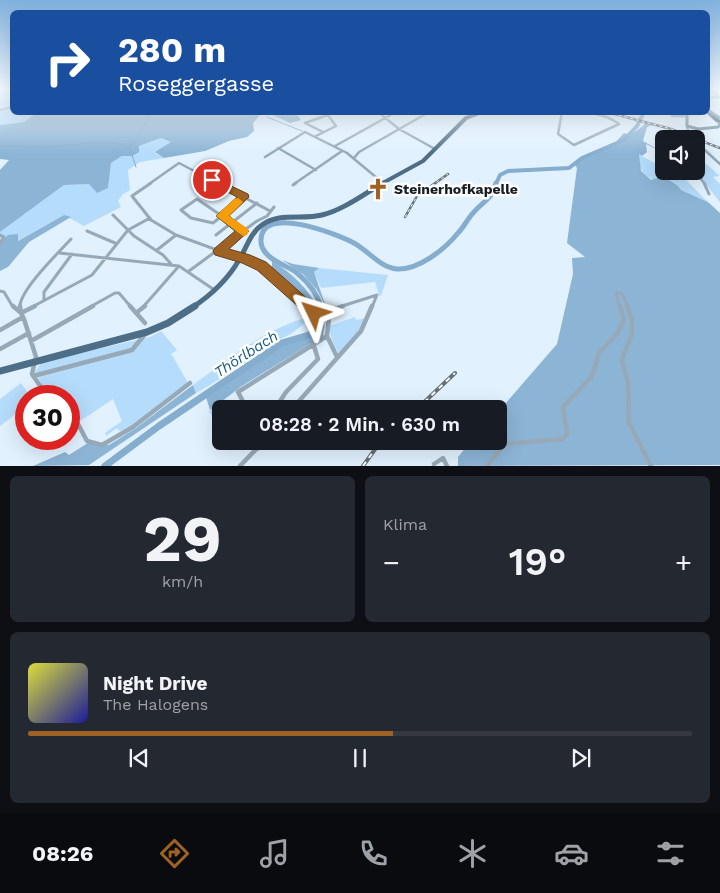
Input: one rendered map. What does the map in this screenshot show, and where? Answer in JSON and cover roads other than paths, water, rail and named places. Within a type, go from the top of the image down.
[{"type":"main road","points":[[0,371],[35,360],[146,333],[179,317],[230,273],[242,258],[253,234],[266,222],[287,218],[311,218],[327,214],[423,161],[463,120],[475,115]]},
{"type":"street","points":[[323,132],[305,123],[324,115]]},
{"type":"street","points":[[315,136],[336,126],[328,115]]},
{"type":"street","points":[[381,115],[399,129],[435,149]]},
{"type":"street","points":[[334,146],[391,115]]},
{"type":"street","points":[[354,158],[359,152],[424,115]]},
{"type":"street","points":[[561,115],[558,134],[574,145],[619,124],[599,115]]},
{"type":"street","points":[[672,116],[680,115]]},
{"type":"street","points":[[687,115],[688,130]]},
{"type":"street","points":[[714,128],[719,126],[720,120]]},
{"type":"street","points":[[687,126],[696,129],[720,129]]},
{"type":"street","points":[[266,157],[305,132],[354,158],[383,183]]},
{"type":"street","points":[[278,148],[316,170]]},
{"type":"street","points":[[705,150],[720,164]]},
{"type":"street","points":[[293,185],[342,151]]},
{"type":"street","points":[[270,211],[179,163],[132,196],[150,218],[176,235],[261,266],[313,312],[326,312],[377,295],[361,331],[300,400]]},
{"type":"street","points":[[702,180],[709,194]]},
{"type":"street","points":[[243,231],[222,216],[197,199],[181,210],[192,218],[211,223],[222,216],[244,197]]},
{"type":"street","points":[[216,235],[257,203]]},
{"type":"street","points":[[189,271],[204,259],[219,251],[243,231],[267,216],[274,207]]},
{"type":"street","points":[[113,215],[128,230],[156,250],[171,264]]},
{"type":"street","points":[[0,330],[44,300],[92,275],[115,243],[128,230],[150,218]]},
{"type":"street","points":[[87,231],[115,243]]},
{"type":"street","points":[[0,235],[4,237],[0,243]]},
{"type":"street","points":[[156,250],[176,235]]},
{"type":"street","points":[[39,385],[33,376],[32,368],[36,357],[22,315],[20,302],[29,288],[71,239]]},
{"type":"street","points":[[59,252],[171,264],[189,271],[213,289]]},
{"type":"street","points":[[44,300],[44,292],[72,254]]},
{"type":"street","points":[[136,313],[146,305],[179,266]]},
{"type":"street","points":[[0,291],[4,292],[14,308],[22,315]]},
{"type":"street","points":[[31,341],[119,292],[145,323]]},
{"type":"street","points":[[487,466],[506,444],[511,442],[562,439],[568,434],[563,407],[592,376],[600,353],[616,334],[624,320],[616,294],[618,292],[622,294],[634,322],[631,339],[622,360],[628,383],[629,423],[652,466]]},
{"type":"street","points":[[326,312],[329,318],[327,336],[337,357]]},
{"type":"street","points":[[0,349],[29,333]]},
{"type":"street","points":[[33,376],[132,350],[146,333]]},
{"type":"street","points":[[241,400],[238,392],[313,343],[327,336]]},
{"type":"street","points":[[281,400],[286,392],[318,359],[313,343]]},
{"type":"street","points":[[80,428],[87,441],[93,445],[111,442],[190,384]]},
{"type":"street","points":[[240,466],[256,450]]},
{"type":"street","points":[[434,464],[443,458],[447,466]]},
{"type":"waterway","points":[[130,145],[138,139],[149,115]]},
{"type":"waterway","name":"Thörlbach","points":[[496,184],[500,175],[508,171],[569,168],[582,158],[624,140],[637,126],[642,115]]},
{"type":"waterway","points":[[267,117],[302,131]]},
{"type":"waterway","points":[[49,147],[99,143],[129,146],[136,167]]},
{"type":"waterway","points":[[0,146],[47,147]]},
{"type":"waterway","name":"Thörlbach","points":[[321,307],[315,292],[305,280],[293,270],[270,257],[262,248],[261,242],[264,230],[272,224],[300,224],[316,228],[358,245],[379,262],[391,268],[405,268],[423,262],[446,246],[472,214],[490,197],[496,183]]},
{"type":"waterway","name":"Thörlbach","points":[[105,466],[159,426],[282,343],[309,335],[321,327],[320,306]]},
{"type":"railway","points":[[618,115],[671,129],[720,148]]},
{"type":"railway","points":[[405,217],[417,196],[448,174]]},
{"type":"railway","points":[[426,400],[455,373]]},
{"type":"railway","points":[[363,466],[375,450]]},
{"type":"place","name":"Steinerhofkapelle","points":[[378,189]]}]
